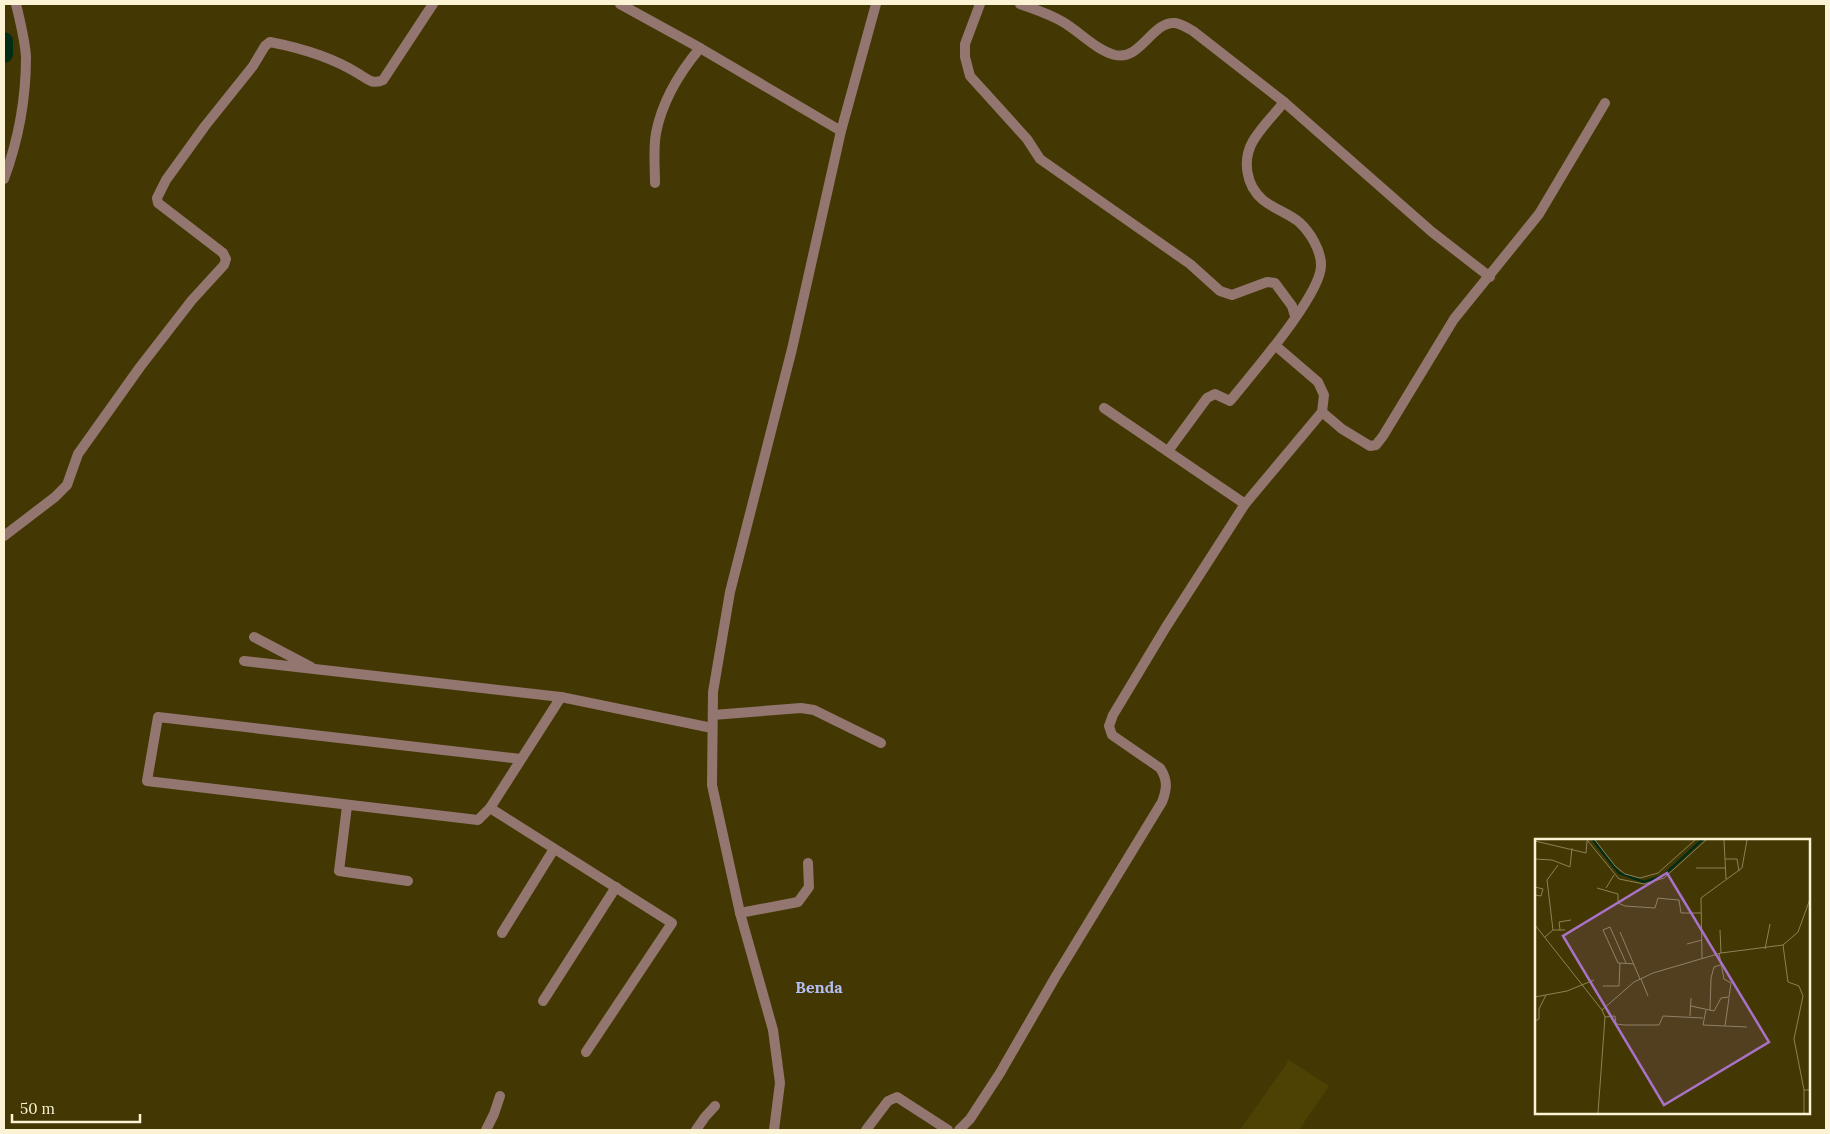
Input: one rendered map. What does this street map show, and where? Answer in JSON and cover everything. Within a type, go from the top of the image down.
[{"type":"street","points":[[4,179],[16,142],[24,102],[26,56],[16,4]]},
{"type":"street","points":[[4,536],[55,497],[67,484],[78,454],[123,390],[192,300],[224,265],[226,259],[224,253],[158,202],[157,198],[166,180],[205,126],[253,66],[265,46],[270,42],[321,56],[342,63],[371,81],[378,83],[383,80],[434,4]]},
{"type":"street","points":[[620,4],[700,48],[841,131]]},
{"type":"street","points":[[774,1130],[780,1083],[773,1030],[740,913],[712,785],[713,692],[730,592],[792,350],[841,131],[876,4]]},
{"type":"street","points":[[980,4],[965,44],[965,57],[970,76],[1021,132],[1040,159],[1190,264],[1220,291],[1232,295],[1267,282],[1275,283],[1292,306],[1295,316]]},
{"type":"street","points":[[1020,4],[1062,21],[1101,48],[1116,55],[1127,54],[1138,48],[1166,24],[1176,23],[1193,31],[1284,102],[1432,232],[1490,277]]},
{"type":"street","points":[[655,183],[656,134],[663,109],[684,66],[700,48]]},
{"type":"street","points":[[1168,452],[1207,398],[1216,394],[1222,399],[1230,400],[1276,346],[1316,284],[1322,266],[1318,247],[1300,223],[1262,199],[1250,182],[1246,167],[1252,142],[1284,102]]},
{"type":"street","points":[[1322,412],[1342,429],[1370,446],[1376,445],[1384,436],[1454,319],[1490,277],[1539,214],[1605,102]]},
{"type":"street","points":[[959,1130],[970,1119],[1000,1073],[1056,976],[1162,802],[1167,784],[1166,776],[1160,768],[1112,735],[1109,726],[1113,715],[1166,626],[1245,504],[1322,412],[1324,395],[1318,382],[1276,346]]},
{"type":"street","points":[[1104,408],[1245,504]]},
{"type":"street","points":[[254,637],[316,670]]},
{"type":"street","points":[[244,661],[560,697],[712,728]]},
{"type":"street","points":[[521,759],[158,717],[147,781],[468,821],[478,820],[490,808],[521,759],[560,697]]},
{"type":"street","points":[[712,715],[801,708],[814,710],[881,743]]},
{"type":"street","points":[[347,806],[339,871],[408,881]]},
{"type":"street","points":[[490,808],[672,923],[586,1052]]},
{"type":"street","points":[[502,933],[554,849]]},
{"type":"street","points":[[740,913],[798,902],[809,887],[808,863]]},
{"type":"street","points":[[543,1001],[616,887]]},
{"type":"street","points":[[486,1130],[500,1096]]},
{"type":"street","points":[[866,1130],[888,1101],[897,1097],[948,1130]]},
{"type":"street","points":[[696,1130],[705,1116],[715,1106]]},
{"type":"shaded area","points":[[1289,1060],[1329,1086],[1299,1130],[1240,1130]]},
{"type":"waterway","points":[[4,41],[4,54]]},
{"type":"district","name":"Benda","points":[[819,987]]}]
